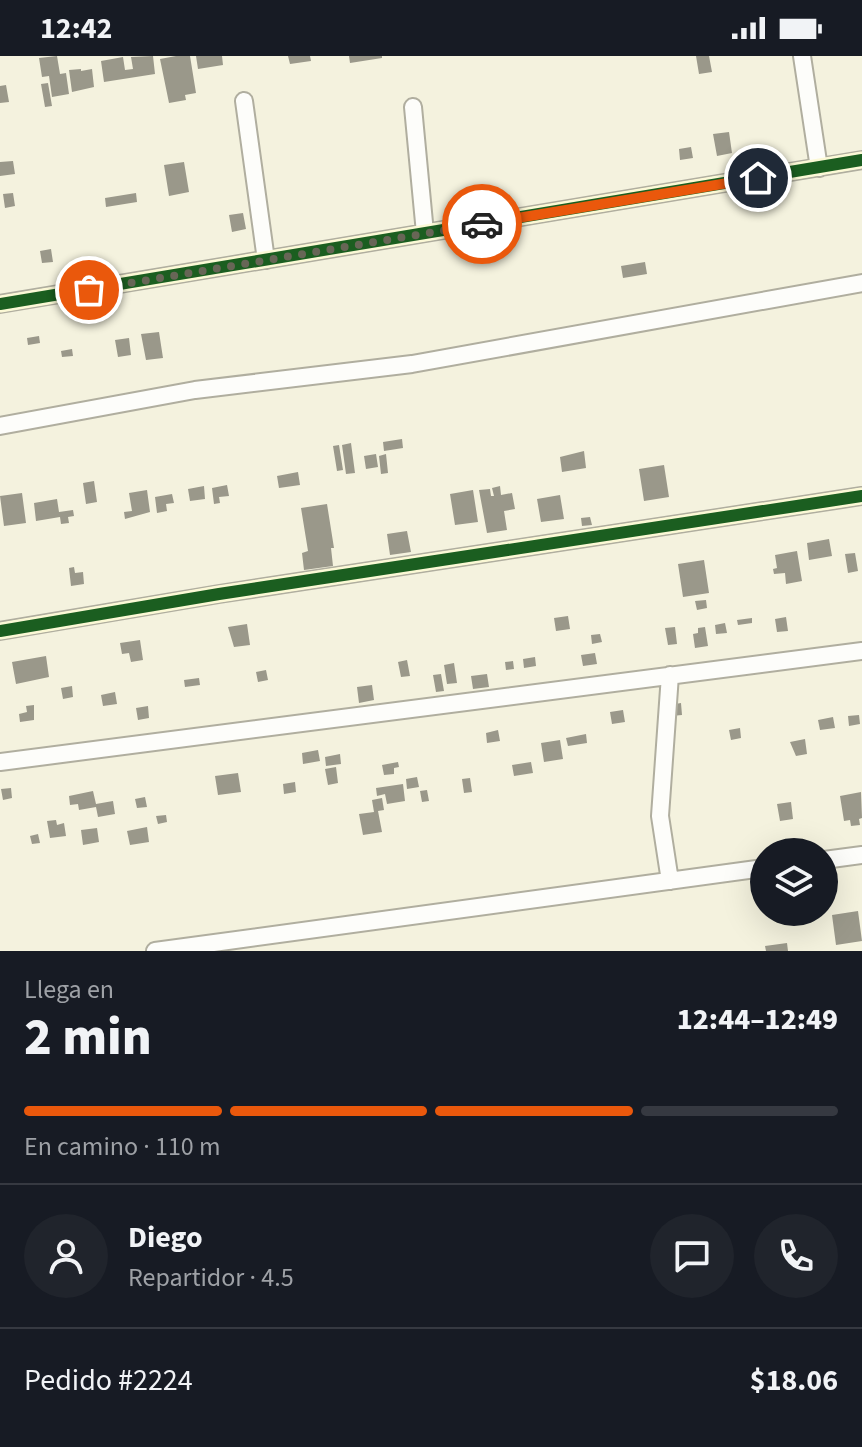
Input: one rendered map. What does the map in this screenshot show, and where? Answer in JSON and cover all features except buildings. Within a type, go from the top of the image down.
[{"type":"street","points":[[802,56],[819,168]]},
{"type":"street","points":[[244,101],[266,260]]},
{"type":"street","points":[[413,107],[425,233]]},
{"type":"street","points":[[0,304],[862,160]]},
{"type":"street","points":[[0,426],[195,390],[412,364],[862,283]]},
{"type":"street","points":[[0,631],[219,594],[862,496]]},
{"type":"street","points":[[0,762],[862,651]]},
{"type":"street","points":[[670,675],[660,816],[670,881]]},
{"type":"street","points":[[838,858],[862,855]]},
{"type":"street","points":[[155,951],[750,870]]},
{"type":"cycle path","points":[[0,304],[862,160]]},
{"type":"cycle path","points":[[0,631],[219,594],[862,496]]},
{"type":"way so far","points":[[89,290],[482,224]]},
{"type":"route","points":[[482,224],[758,178]]}]
